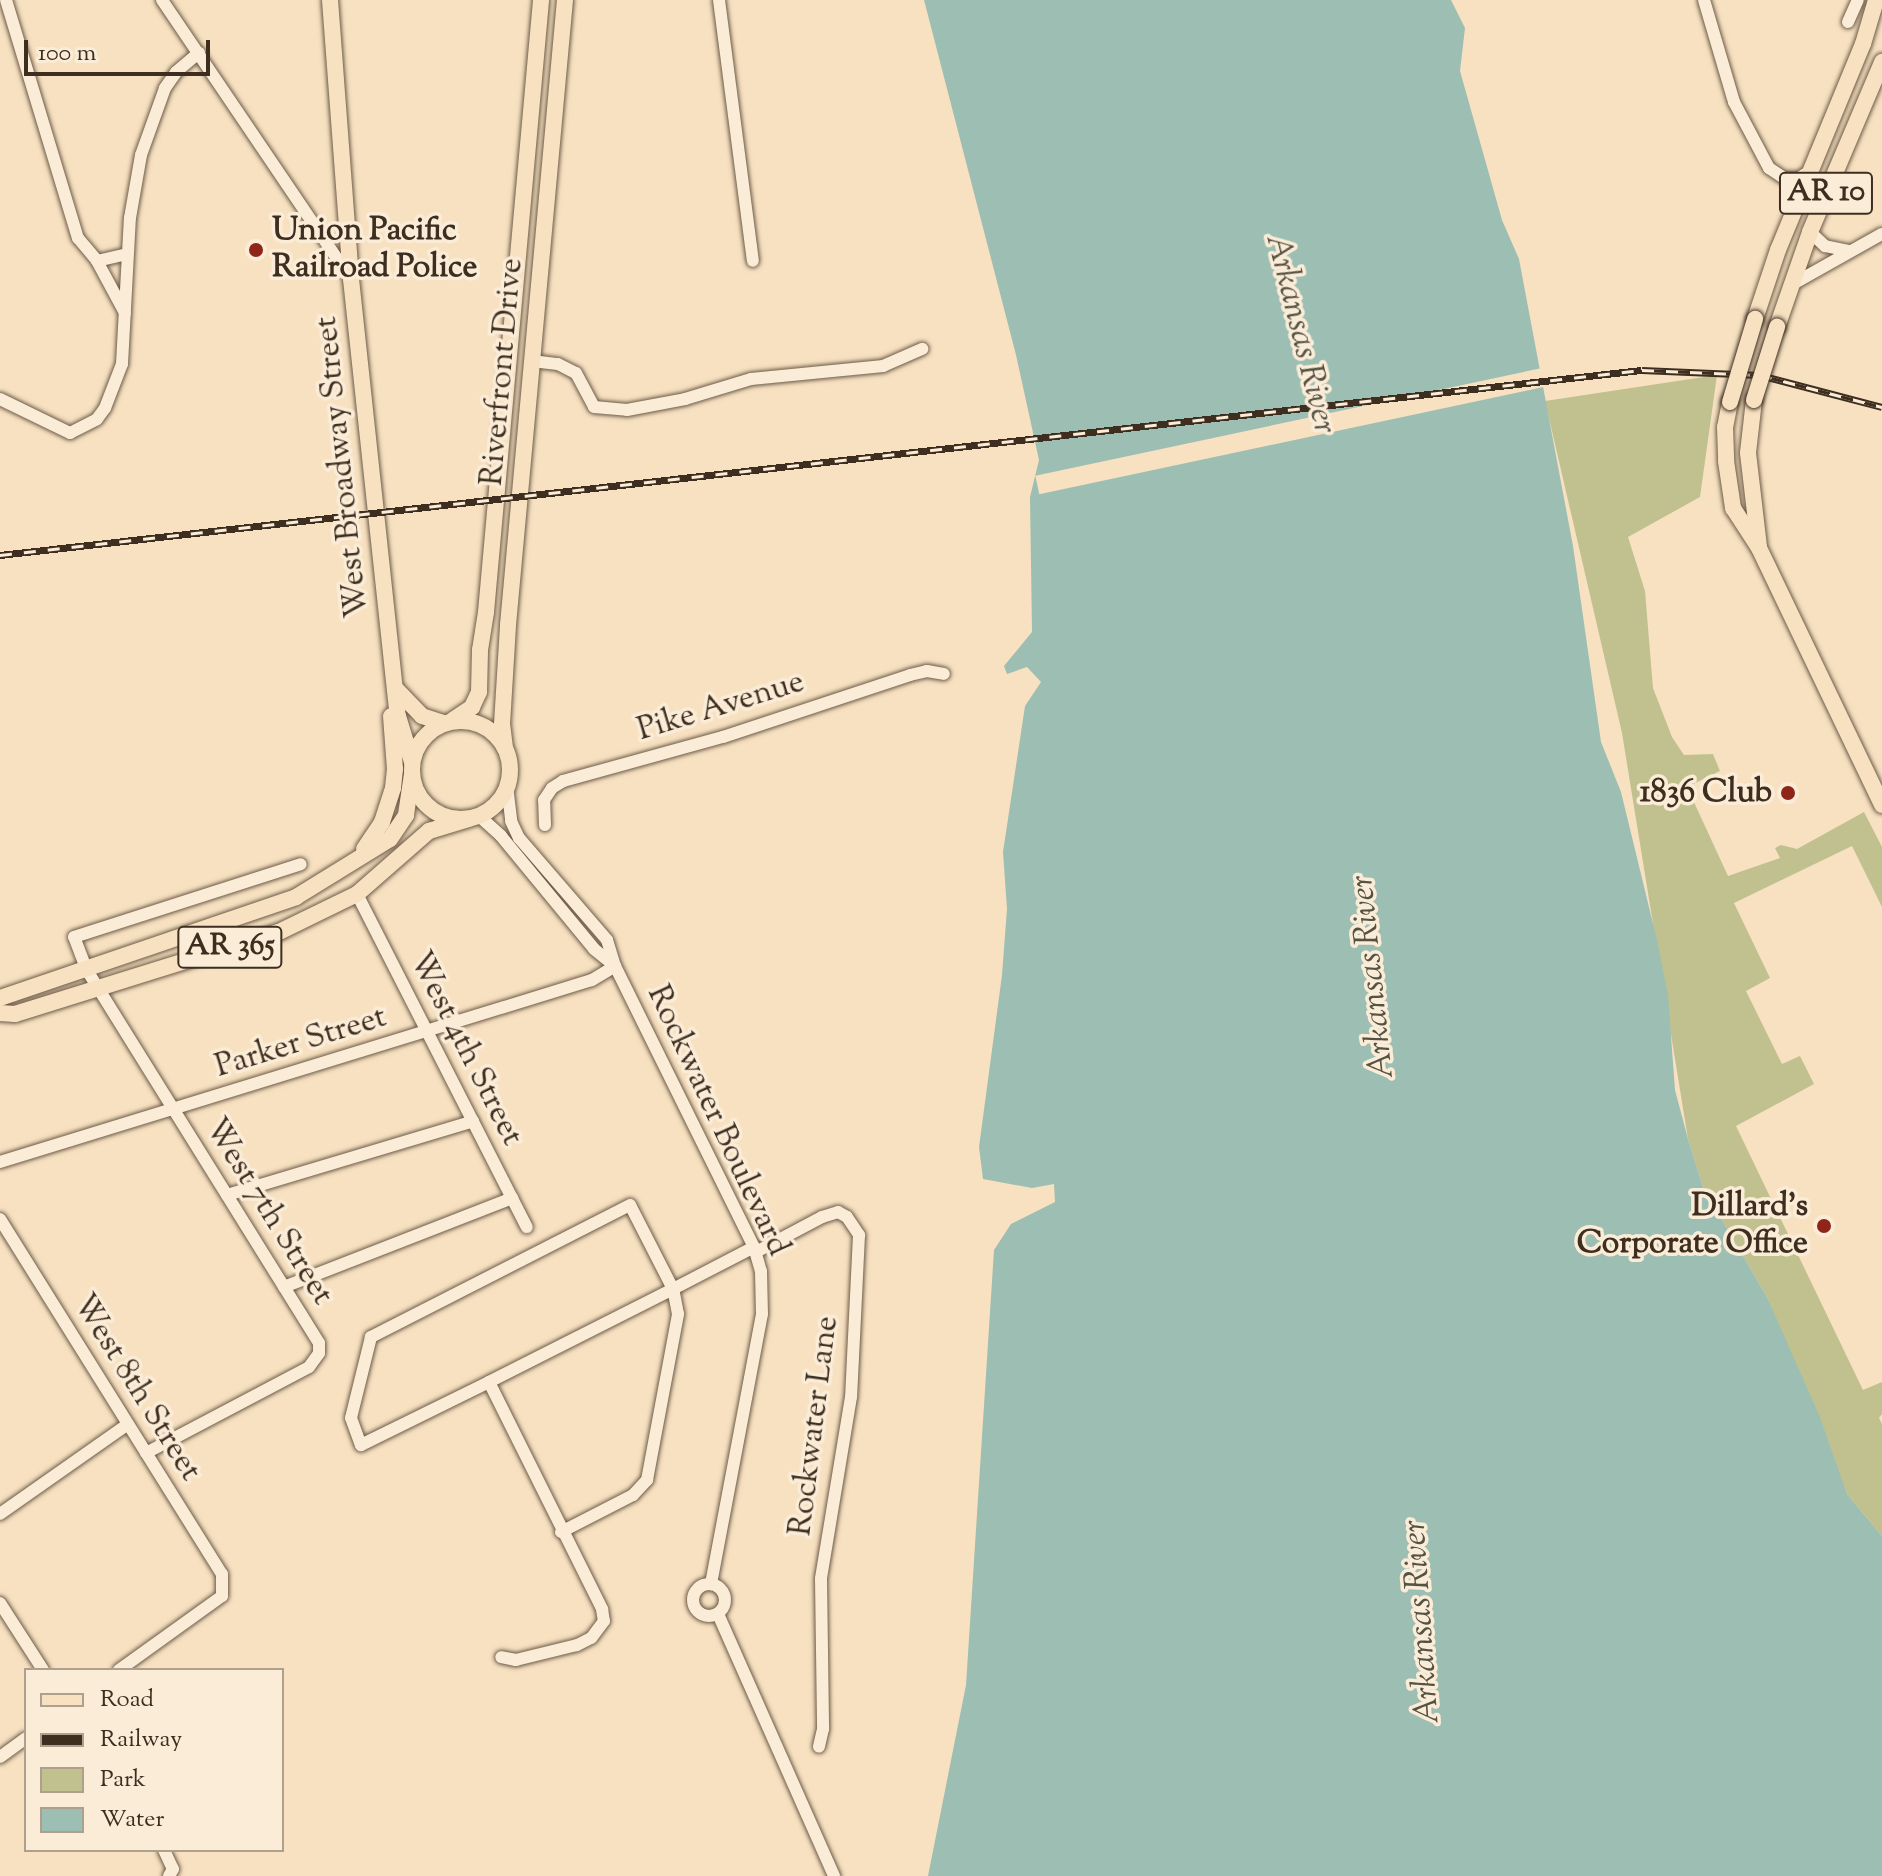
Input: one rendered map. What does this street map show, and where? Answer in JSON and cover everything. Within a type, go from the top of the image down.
[{"type":"main road","name":"West Broadway Street","points":[[330,0],[351,279],[398,716],[412,768]]},
{"type":"main road","points":[[349,864],[390,839],[399,828],[409,804],[412,768],[422,741],[472,707],[479,692],[480,650],[486,612],[541,0]]},
{"type":"main road","name":"Riverfront Drive","points":[[505,748],[502,724],[507,639],[565,0]]},
{"type":"main road","name":"AR 10","points":[[1876,0],[1863,44],[1804,179],[1755,319],[1725,427],[1729,492],[1733,508],[1759,548],[1882,805]]},
{"type":"main road","name":"AR 10","points":[[1759,548],[1748,464],[1748,435],[1754,400],[1810,232],[1882,62]]},
{"type":"main road","points":[[395,688],[422,716],[489,730],[505,748],[510,772],[507,786]]},
{"type":"main road","name":"AR 365","points":[[0,998],[271,908],[322,883],[349,864],[376,835],[390,802],[395,769],[391,715],[395,688]]},
{"type":"main road","points":[[412,768],[414,786],[428,807],[447,817],[473,817]]},
{"type":"main road","name":"AR 365","points":[[0,1013],[15,1014],[279,932],[357,894],[376,881],[416,839],[443,825],[473,817],[494,805],[507,786]]},
{"type":"street","points":[[6,0],[73,224],[81,245],[97,261],[125,313]]},
{"type":"street","points":[[162,0],[351,279]]},
{"type":"street","points":[[719,0],[753,261]]},
{"type":"street","points":[[1704,0],[1723,71],[1749,132],[1769,168],[1784,178],[1804,179]]},
{"type":"street","points":[[1848,22],[1858,0]]},
{"type":"street","points":[[0,399],[70,433],[91,423],[105,408],[121,373],[134,186],[147,133],[170,80],[199,53]]},
{"type":"street","points":[[1810,232],[1830,249],[1849,251]]},
{"type":"street","points":[[1791,285],[1882,234]]},
{"type":"street","points":[[97,261],[127,254]]},
{"type":"street","points":[[532,361],[558,364],[576,373],[594,407],[627,410],[685,399],[751,379],[883,366],[922,349]]},
{"type":"street","name":"Pike Avenue","points":[[545,825],[544,800],[552,788],[563,781],[708,741],[910,675],[927,671],[944,674]]},
{"type":"street","name":"Rockwater Boulevard","points":[[507,786],[511,821],[519,838],[601,932],[755,1250],[763,1288],[762,1314],[711,1584]]},
{"type":"street","name":"Rockwater Boulevard","points":[[473,817],[501,836],[594,949],[615,966]]},
{"type":"street","points":[[86,968],[74,937],[301,864]]},
{"type":"street","name":"West 4th Street","points":[[357,894],[527,1227]]},
{"type":"street","name":"Parker Street","points":[[0,1162],[592,980],[615,966]]},
{"type":"street","name":"West 7th Street","points":[[86,968],[319,1343],[319,1353],[309,1367],[146,1453]]},
{"type":"street","points":[[227,1195],[473,1121]]},
{"type":"street","points":[[284,1287],[512,1198]]},
{"type":"street","points":[[561,1532],[633,1495],[647,1480],[678,1314],[673,1289],[630,1205],[371,1337],[351,1418],[361,1445],[673,1289],[755,1250]]},
{"type":"street","name":"Rockwater Lane","points":[[755,1250],[838,1212],[847,1217],[859,1235],[851,1397],[821,1579],[823,1729],[819,1747]]},
{"type":"street","name":"West 8th Street","points":[[0,1219],[222,1574],[225,1586],[222,1596],[122,1668]]},
{"type":"street","points":[[489,1382],[602,1609],[604,1621],[591,1638],[577,1645],[516,1660],[501,1657]]},
{"type":"street","points":[[0,1514],[128,1424]]},
{"type":"street","name":"Rockwater Boulevard","points":[[711,1584],[722,1590],[725,1597],[723,1610],[718,1614],[705,1616],[693,1601],[698,1588],[711,1584]]},
{"type":"street","points":[[0,1603],[42,1668]]},
{"type":"street","name":"Rockwater Boulevard","points":[[718,1614],[834,1876]]},
{"type":"street","points":[[0,1757],[24,1739]]},
{"type":"street","points":[[167,1854],[173,1869],[169,1876]]},
{"type":"green space","points":[[1717,375],[1700,497],[1628,537],[1645,591],[1653,688],[1672,737],[1684,755],[1713,754],[1720,771],[1687,787],[1728,876],[1780,858],[1775,848],[1781,845],[1797,849],[1864,812],[1882,847],[1882,907],[1852,846],[1734,903],[1770,978],[1746,991],[1782,1064],[1800,1056],[1814,1084],[1736,1126],[1863,1390],[1882,1382],[1882,1414],[1879,1418],[1882,1424],[1882,1536],[1847,1494],[1767,1297],[1703,1187],[1688,1139],[1622,733],[1545,401]]},
{"type":"water","name":"Arkansas River","points":[[924,0],[1451,0],[1465,28],[1460,71],[1502,220],[1519,259],[1573,546],[1601,742],[1621,792],[1657,940],[1668,995],[1675,1090],[1688,1139],[1703,1187],[1767,1297],[1819,1415],[1847,1494],[1882,1536],[1882,1876],[928,1876],[966,1685],[994,1250],[1011,1224],[1055,1202],[1054,1184],[1032,1188],[983,1179],[979,1147],[1002,975],[1007,909],[1003,852],[1025,706],[1041,682],[1027,667],[1007,674],[1004,666],[1032,632],[1030,497],[1039,460],[1016,355]]},
{"type":"pier","points":[[1542,368],[1546,387],[1039,494],[1035,476]]},
{"type":"railway","points":[[0,555],[1642,370],[1760,375],[1882,407]]},
{"type":"place","name":"Union Pacific Railroad Police","points":[[256,250]]},
{"type":"place","name":"1836 Club","points":[[1788,793]]},
{"type":"place","name":"Dillard's Corporate Office","points":[[1824,1226]]}]
